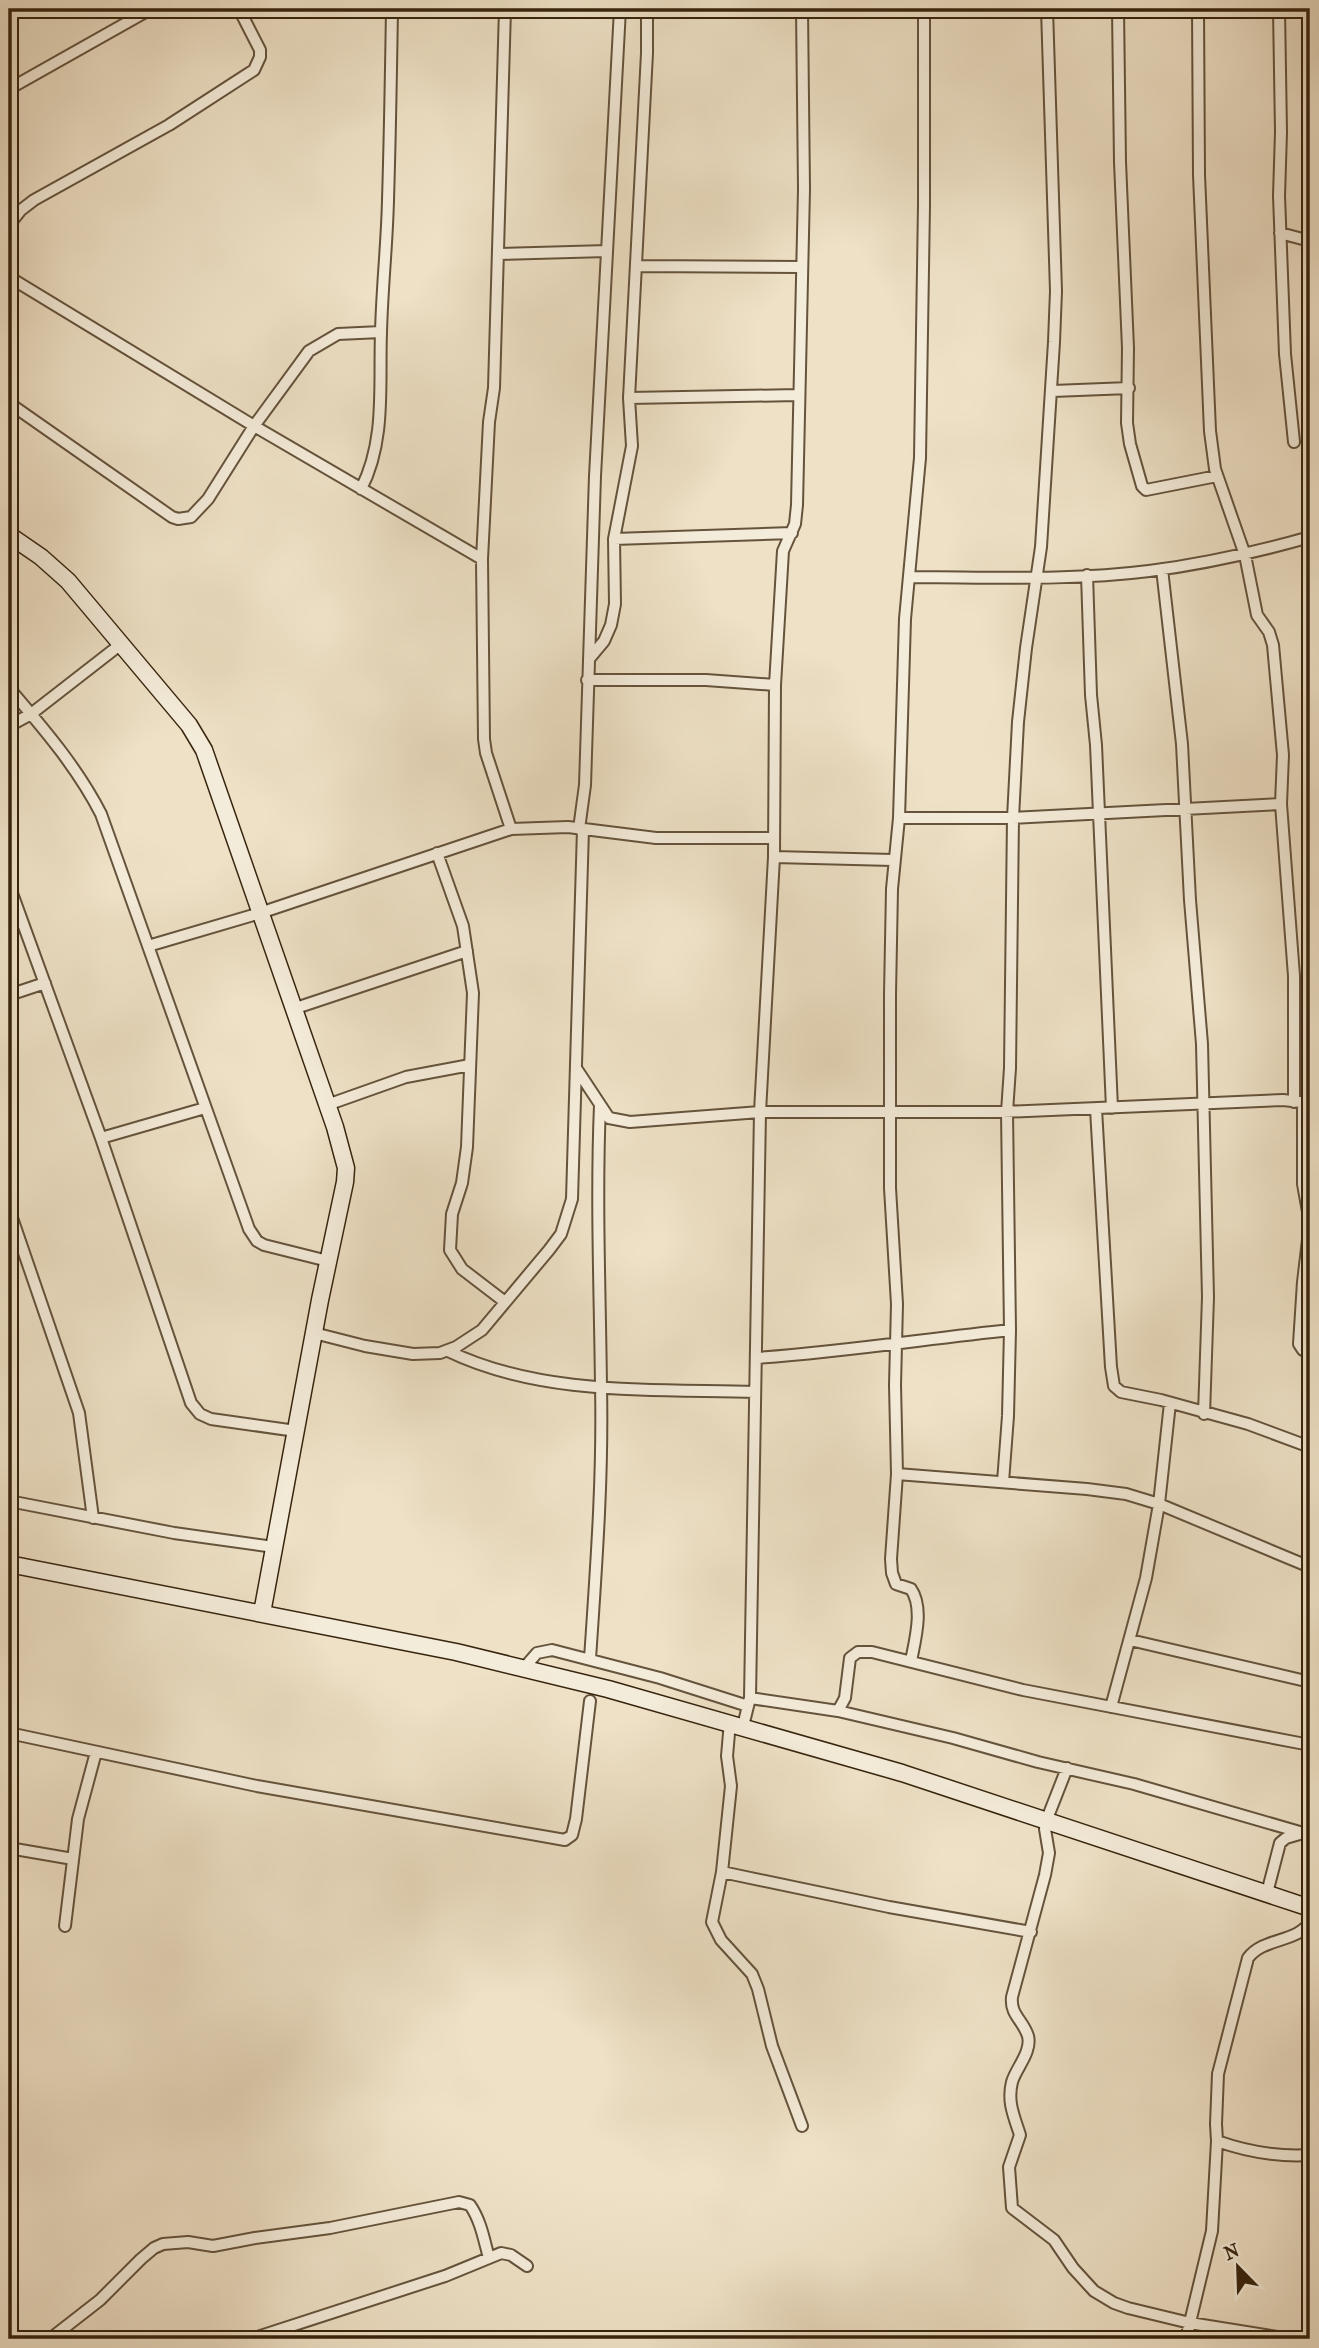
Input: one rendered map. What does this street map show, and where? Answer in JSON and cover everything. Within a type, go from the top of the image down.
[{"type":"street","points":[[9,89],[151,9]]},
{"type":"street","points":[[9,225],[20,211],[34,200],[169,125],[254,70],[260,50],[239,9]]},
{"type":"street","points":[[361,489],[371,470],[378,437],[388,202],[392,9]]},
{"type":"street","points":[[505,9],[494,388],[489,422],[482,559],[484,739],[511,829]]},
{"type":"street","points":[[314,1333],[365,1346],[413,1354],[447,1351],[482,1330],[561,1234],[572,1199],[581,829],[585,786],[595,476],[620,9]]},
{"type":"street","points":[[589,659],[598,650],[611,625],[615,604],[614,539],[632,446],[629,398],[647,9]]},
{"type":"street","points":[[802,9],[804,189],[797,505],[792,533],[783,551],[775,685],[774,857],[760,1112],[749,1702],[736,1724],[727,1756],[731,1786],[713,1927],[721,1940],[752,1974],[772,2046],[802,2126]]},
{"type":"street","points":[[911,1661],[916,1632],[916,1598],[911,1589],[896,1584],[891,1566],[897,1474],[897,1304],[890,1188],[889,1114],[893,860],[898,818],[905,619],[920,458],[924,9]]},
{"type":"street","points":[[1003,1482],[1010,1330],[1007,1112],[1010,1068],[1013,818],[1018,722],[1026,648],[1038,577],[1053,391],[1055,291],[1047,9]]},
{"type":"street","points":[[1118,9],[1129,439],[1144,489],[1152,490],[1217,476]]},
{"type":"street","points":[[1198,9],[1202,254],[1210,431],[1217,476],[1245,555],[1257,615],[1269,632],[1273,645],[1283,754],[1281,804],[1303,1103],[1303,1184],[1310,1223],[1299,1344],[1303,1350],[1310,1353]]},
{"type":"street","points":[[1294,442],[1285,354],[1280,233],[1279,9],[1310,9]]},
{"type":"street","points":[[1280,233],[1310,241]]},
{"type":"street","points":[[498,254],[607,251]]},
{"type":"street","points":[[637,267],[802,267]]},
{"type":"street","points":[[9,277],[254,426],[482,559]]},
{"type":"street","points":[[9,403],[172,517],[191,517],[208,499],[254,426],[309,351],[332,336],[381,332]]},
{"type":"street","points":[[1053,391],[1129,388]]},
{"type":"street","points":[[629,398],[798,395]]},
{"type":"street","points":[[614,539],[792,533]]},
{"type":"street","points":[[9,535],[55,569],[189,725],[204,750],[327,1105],[346,1168],[341,1209],[328,1261],[262,1613]]},
{"type":"street","points":[[909,577],[1038,577],[1162,569],[1245,555],[1310,537]]},
{"type":"street","points":[[1162,569],[1182,744],[1184,810],[1205,1103],[1208,1297],[1204,1414]]},
{"type":"street","points":[[1087,575],[1112,1108]]},
{"type":"street","points":[[9,726],[31,714],[121,644]]},
{"type":"street","points":[[587,680],[706,680],[775,685]]},
{"type":"street","points":[[9,688],[78,774],[101,814],[249,1229],[257,1241],[275,1250],[328,1261]]},
{"type":"street","points":[[898,818],[1098,815],[1281,804]]},
{"type":"street","points":[[148,946],[260,913],[511,829],[581,829],[656,838],[773,838]]},
{"type":"street","points":[[437,853],[463,926],[473,993],[467,1147],[462,1183],[452,1214],[450,1250],[462,1269],[505,1302]]},
{"type":"street","points":[[774,857],[893,860]]},
{"type":"street","points":[[9,885],[101,1138],[191,1403],[196,1411],[211,1419],[296,1431]]},
{"type":"street","points":[[293,1009],[467,951]]},
{"type":"street","points":[[9,995],[46,983]]},
{"type":"street","points":[[327,1105],[414,1075],[470,1065]]},
{"type":"street","points":[[576,1068],[609,1118],[630,1122],[760,1112],[889,1114],[1096,1109],[1283,1100],[1303,1103]]},
{"type":"street","points":[[590,1659],[599,1522],[601,1387],[597,1199],[600,1105]]},
{"type":"street","points":[[101,1138],[205,1108]]},
{"type":"street","points":[[1096,1109],[1098,1184],[1113,1382],[1121,1392],[1248,1424],[1310,1447]]},
{"type":"street","points":[[9,1209],[79,1413],[93,1518]]},
{"type":"street","points":[[756,1358],[831,1353],[1010,1330]]},
{"type":"street","points":[[447,1351],[484,1368],[533,1378],[601,1387],[755,1392]]},
{"type":"street","points":[[1111,1707],[1146,1577],[1159,1504],[1170,1404]]},
{"type":"street","points":[[897,1474],[1114,1492],[1159,1504],[1310,1567]]},
{"type":"street","points":[[9,1501],[93,1518],[274,1547]]},
{"type":"street","points":[[9,1564],[456,1652],[736,1724],[1047,1819],[1310,1908]]},
{"type":"street","points":[[1130,1640],[1310,1682]]},
{"type":"street","points":[[524,1668],[537,1653],[546,1650],[590,1659],[749,1702],[838,1711],[1134,1784],[1307,1833]]},
{"type":"street","points":[[838,1711],[845,1698],[848,1665],[853,1654],[872,1652],[1023,1690],[1310,1745]]},
{"type":"street","points":[[9,1732],[257,1786],[565,1840],[572,1835],[576,1818],[590,1701]]},
{"type":"street","points":[[65,1926],[78,1819],[96,1752]]},
{"type":"street","points":[[1067,1768],[1047,1819],[1045,1829],[1049,1853],[1011,2004],[1014,2015],[1028,2036],[1024,2059],[1013,2080],[1010,2096],[1020,2135],[1009,2167],[1011,2204],[1018,2214],[1054,2240],[1073,2268],[1094,2291],[1114,2303],[1190,2323],[1290,2339]]},
{"type":"street","points":[[1267,1893],[1280,1843],[1286,1838],[1307,1833]]},
{"type":"street","points":[[9,1848],[73,1859]]},
{"type":"street","points":[[722,1872],[889,1907],[1031,1932]]},
{"type":"street","points":[[1186,2339],[1212,2231],[1218,2074],[1248,1958],[1261,1946],[1303,1931],[1310,1922]]},
{"type":"street","points":[[1217,2141],[1243,2150],[1289,2156],[1310,2155]]},
{"type":"street","points":[[50,2339],[100,2300],[154,2248],[163,2245],[188,2242],[214,2246],[330,2228],[459,2202],[470,2205],[473,2210],[489,2258]]},
{"type":"street","points":[[251,2339],[445,2276],[501,2253],[511,2255],[527,2266]]}]
